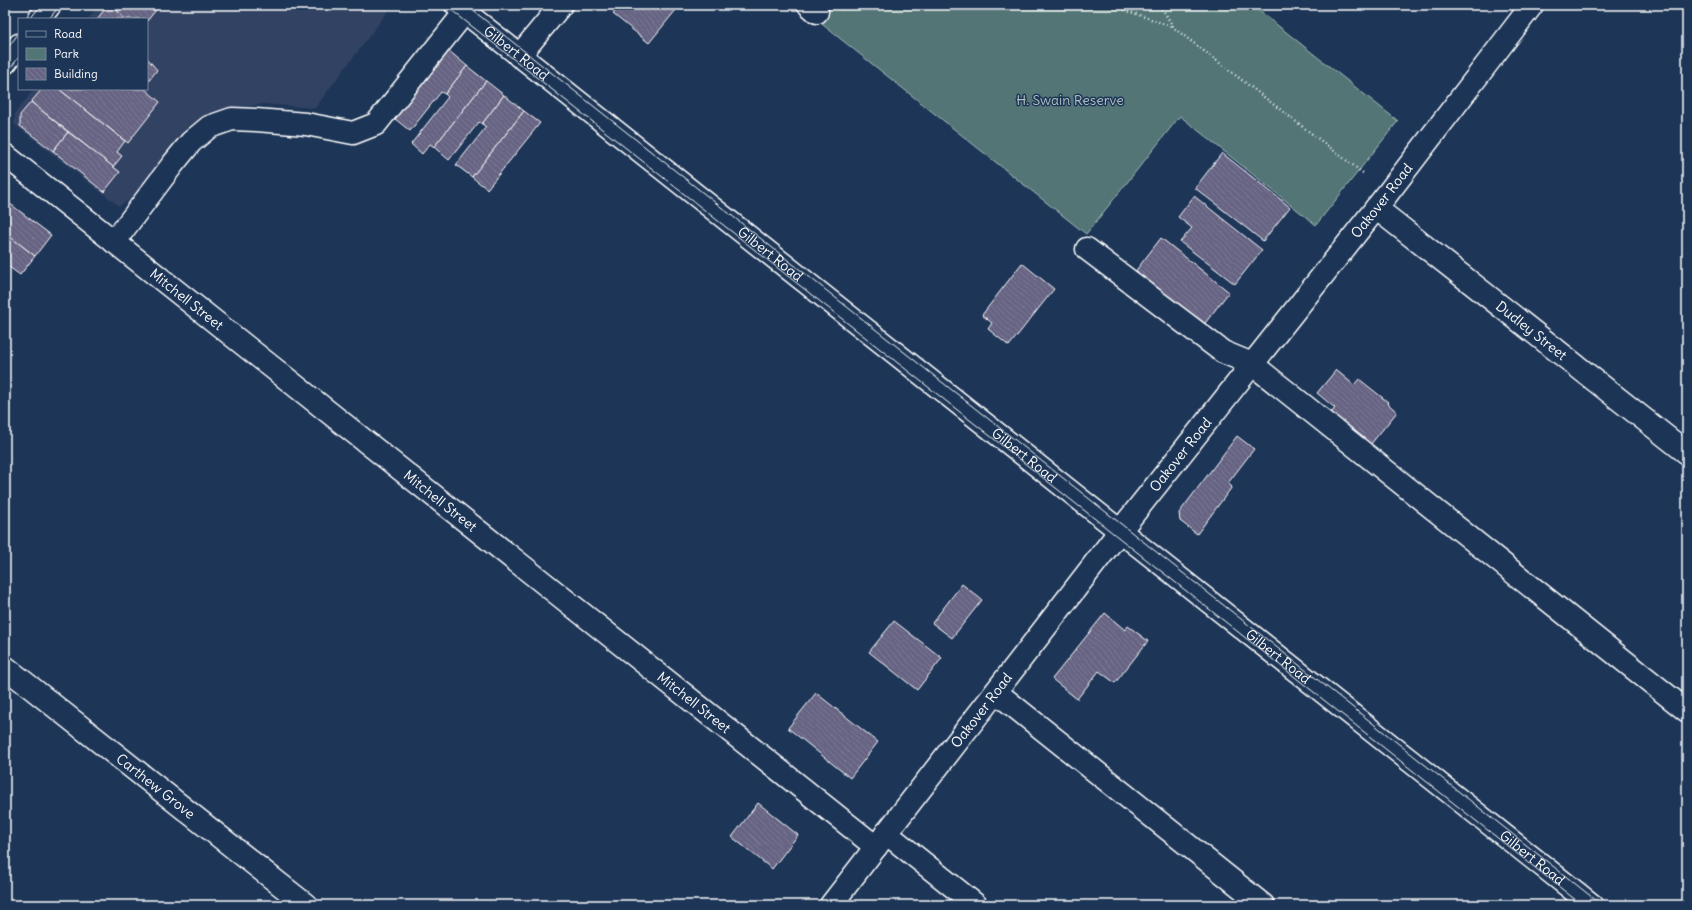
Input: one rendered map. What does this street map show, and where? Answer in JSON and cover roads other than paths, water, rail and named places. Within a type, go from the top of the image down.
[{"type":"street","points":[[41,18],[50,5]]},
{"type":"street","points":[[519,56],[560,5]]},
{"type":"street","name":"Oakover Road","points":[[831,905],[1120,531],[1376,208],[1532,5]]},
{"type":"street","points":[[114,242],[191,142],[209,127],[232,119],[306,124],[353,132],[376,124],[460,9]]},
{"type":"street","name":"Gilbert Road","points":[[460,9],[1592,905]]},
{"type":"street","points":[[5,63],[18,46]]},
{"type":"street","name":"Mitchell Street","points":[[5,155],[114,242],[881,840],[976,905]]},
{"type":"street","name":"Dudley Street","points":[[1376,208],[1687,453]]},
{"type":"street","points":[[1087,248],[1223,352],[1252,364],[1687,711]]},
{"type":"street","name":"Carthew Grove","points":[[5,666],[306,905]]},
{"type":"street","points":[[996,692],[1263,905]]},
{"type":"tram line","points":[[31,18],[41,5]]},
{"type":"tram line","points":[[50,18],[60,5]]},
{"type":"tram line","points":[[445,5],[1582,905]]},
{"type":"tram line","points":[[466,5],[1602,905]]},
{"type":"tram line","points":[[5,51],[18,34]]},
{"type":"tram line","points":[[5,75],[18,58]]},
{"type":"park label","name":"H. Swain Reserve","points":[[1070,100]]}]
